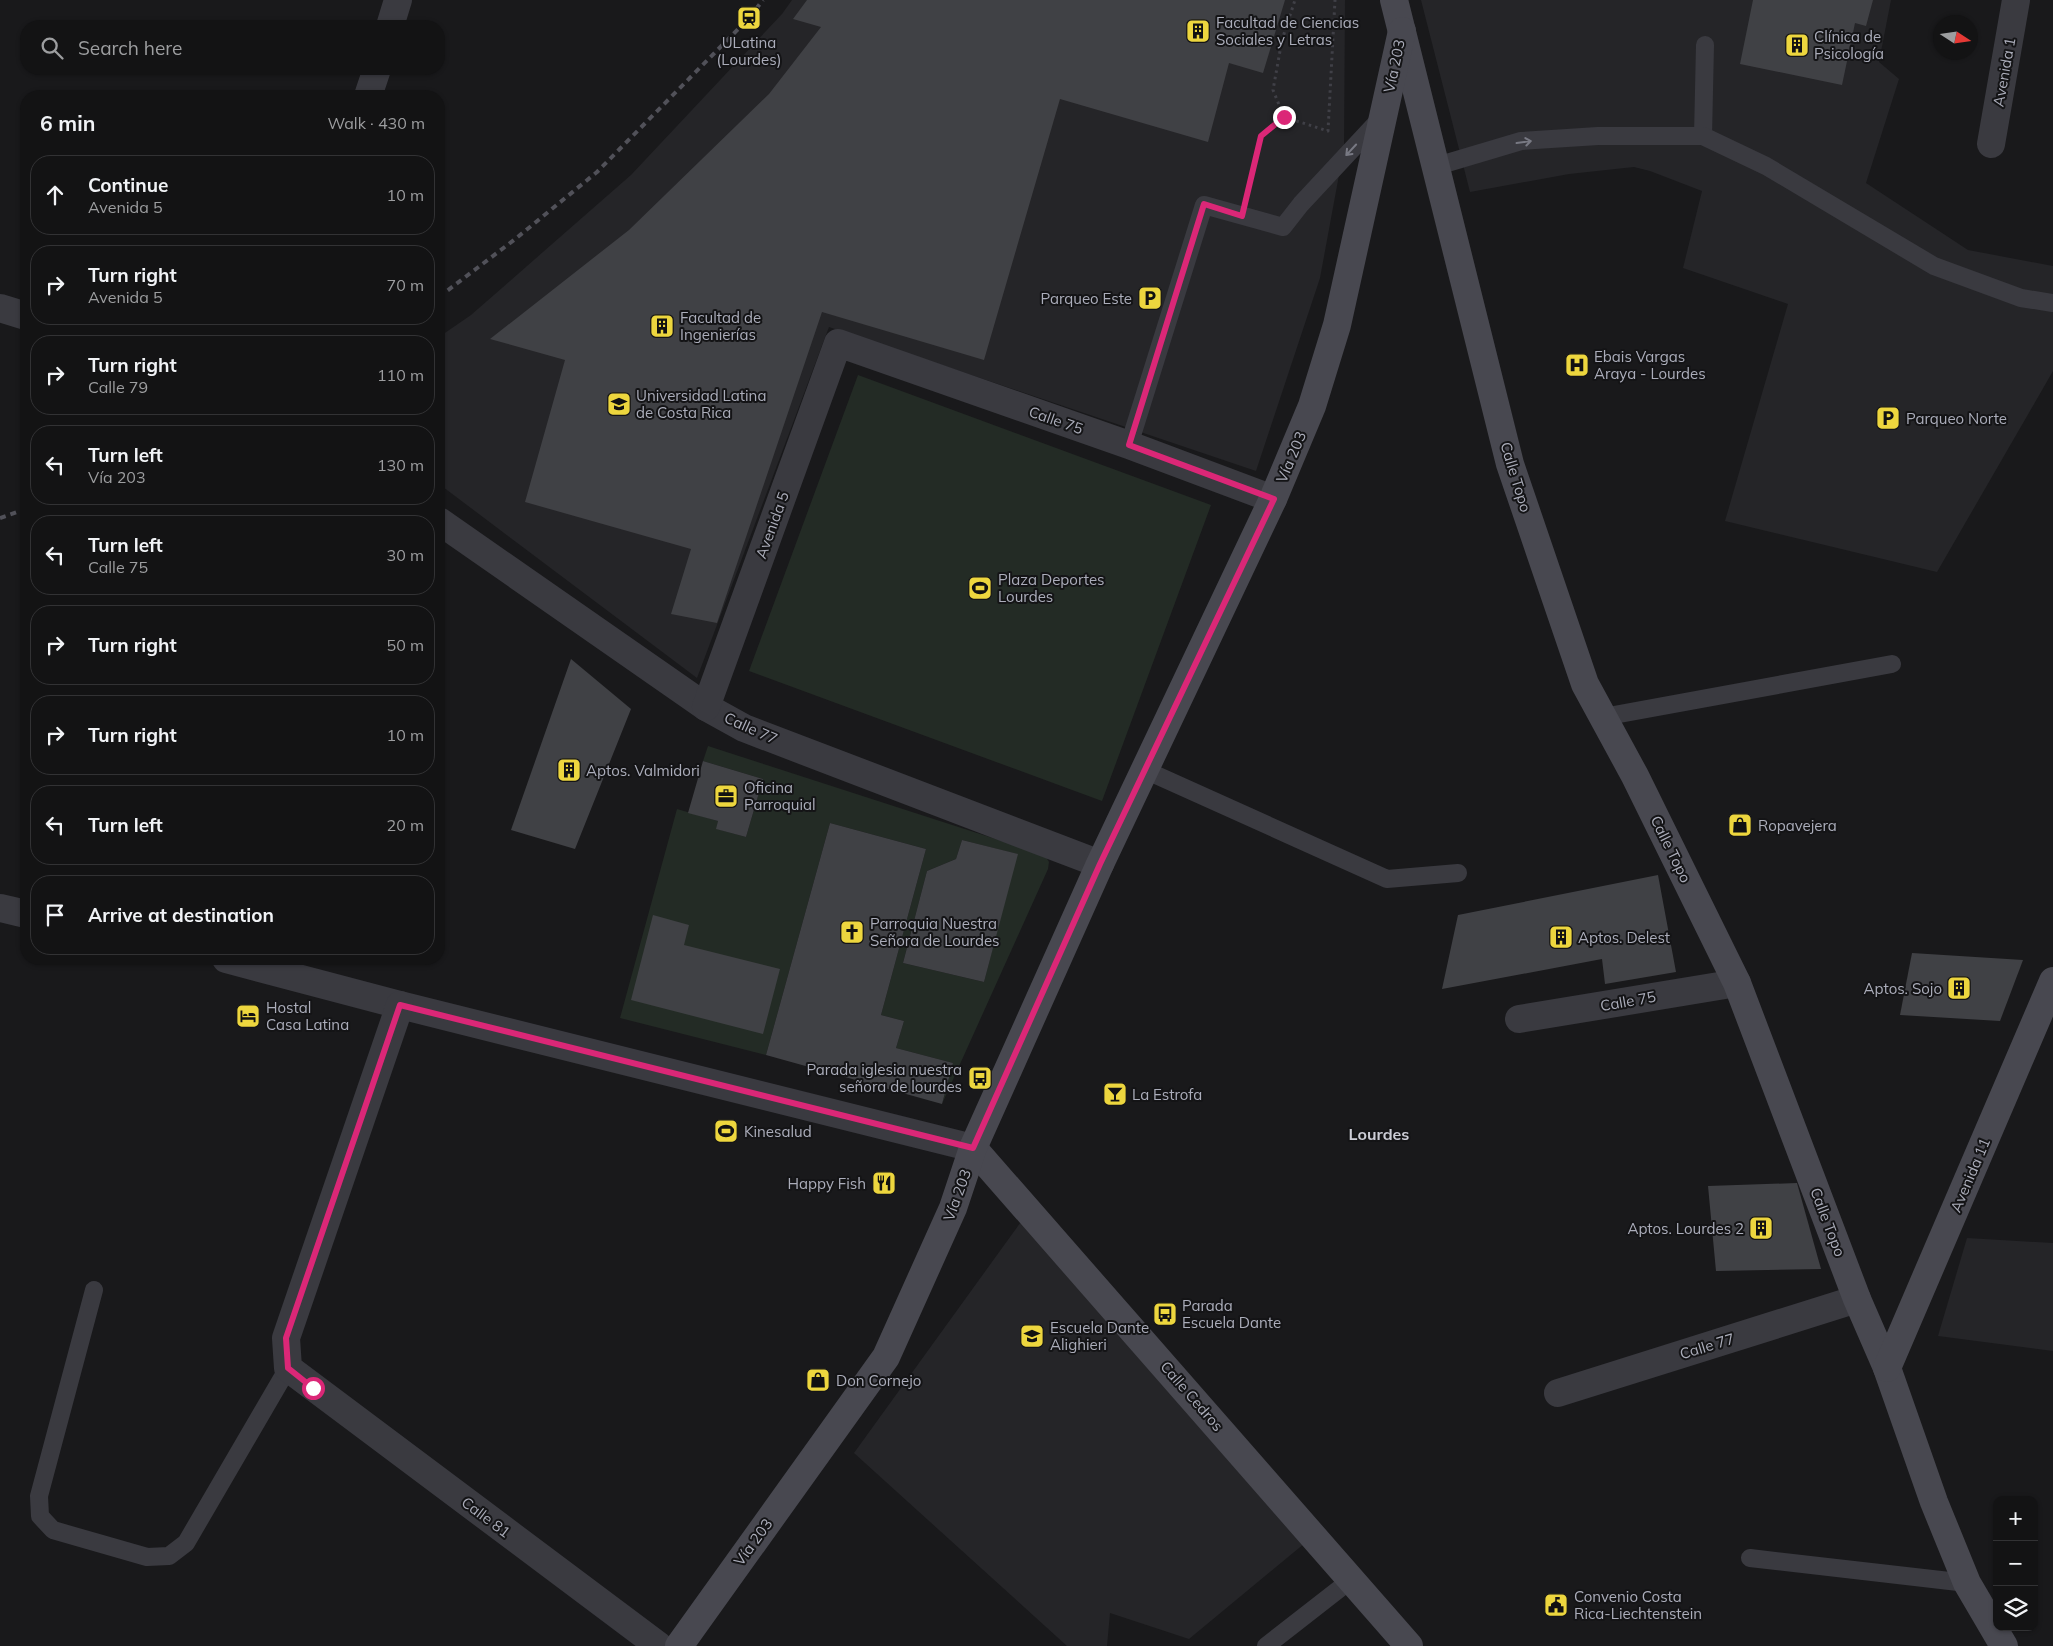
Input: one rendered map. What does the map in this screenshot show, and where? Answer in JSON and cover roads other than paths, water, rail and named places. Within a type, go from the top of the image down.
[{"type":"street","points":[[392,20],[398,0]]},
{"type":"street","name":"Vía 203","points":[[679,1646],[886,1357],[953,1208],[973,1148],[1100,864],[1274,499],[1312,406],[1336,325],[1402,31],[1394,0]]},
{"type":"street","name":"Avenida 1","points":[[1991,144],[2016,0]]},
{"type":"street","name":"Calle Topo","points":[[1402,31],[1510,464],[1585,684],[1737,982],[1857,1299],[1887,1368],[1934,1502],[1967,1584],[2004,1646]]},
{"type":"street","points":[[370,90],[375,75]]},
{"type":"street","points":[[0,308],[20,314]]},
{"type":"street","name":"Calle 75","points":[[838,343],[1129,445],[1274,499]]},
{"type":"street","name":"Avenida 5","points":[[706,707],[838,343]]},
{"type":"street","name":"Calle 77","points":[[445,525],[706,707],[744,728],[1100,864]]},
{"type":"street","points":[[0,908],[20,913]]},
{"type":"street","points":[[249,965],[400,1005],[973,1148]]},
{"type":"street","name":"Avenida 11","points":[[1887,1368],[2053,981]]},
{"type":"street","name":"Calle 75","points":[[1519,1019],[1737,982]]},
{"type":"street","points":[[288,1368],[286,1338],[400,1005]]},
{"type":"street","name":"Calle Cedros","points":[[973,1148],[1352,1578],[1409,1646]]},
{"type":"street","name":"Calle 77","points":[[1558,1393],[1857,1299]]},
{"type":"street","name":"Calle 81","points":[[288,1368],[659,1646]]},
{"type":"lane","points":[[1703,136],[1705,45]]},
{"type":"lane","points":[[1129,445],[1204,204],[1283,227],[1301,204],[1384,114]]},
{"type":"lane","points":[[1437,166],[1521,141],[1598,136],[1703,136],[1766,166],[1934,266],[2021,298],[2053,303]]},
{"type":"lane","points":[[1603,717],[1892,664]]},
{"type":"lane","points":[[1145,770],[1387,879],[1458,873]]},
{"type":"lane","points":[[94,1290],[39,1496],[40,1516],[54,1530],[147,1557],[169,1556],[186,1543],[288,1368]]},
{"type":"lane","points":[[1750,1558],[1967,1584]]},
{"type":"lane","points":[[1266,1646],[1352,1578]]},
{"type":"railway","points":[[445,292],[514,240],[597,172],[749,18],[763,0]]},
{"type":"railway","points":[[0,518],[20,511]]},
{"type":"place","name":"ULatina (Lourdes)","points":[[749,18]]},
{"type":"place","name":"Facultad de Ciencias Sociales y Letras","points":[[1198,31]]},
{"type":"place","name":"Clínica de Psicología","points":[[1797,45]]},
{"type":"place","name":"Parqueo Este","points":[[1150,298]]},
{"type":"place","name":"Facultad de Ingenierías","points":[[662,326]]},
{"type":"place","name":"Ebais Vargas Araya - Lourdes","points":[[1577,365]]},
{"type":"place","name":"Universidad Latina de Costa Rica","points":[[619,404]]},
{"type":"place","name":"Parqueo Norte","points":[[1888,418]]},
{"type":"place","name":"Plaza Deportes Lourdes","points":[[980,588]]},
{"type":"place","name":"Aptos. Valmidori","points":[[569,770]]},
{"type":"place","name":"Oficina Parroquial","points":[[726,796]]},
{"type":"place","name":"Ropavejera","points":[[1740,825]]},
{"type":"place","name":"Parroquia Nuestra Señora de Lourdes","points":[[852,932]]},
{"type":"place","name":"Aptos. Delest","points":[[1561,937]]},
{"type":"place","name":"Aptos. Sojo","points":[[1959,988]]},
{"type":"place","name":"Hostal Casa Latina","points":[[248,1016]]},
{"type":"place","name":"Parada iglesia nuestra señora de lourdes","points":[[980,1078]]},
{"type":"place","name":"La Estrofa","points":[[1115,1094]]},
{"type":"place","name":"Kinesalud","points":[[726,1131]]},
{"type":"place","name":"Happy Fish","points":[[884,1183]]},
{"type":"place","name":"Aptos. Lourdes 2","points":[[1761,1228]]},
{"type":"place","name":"Parada Escuela Dante","points":[[1165,1314]]},
{"type":"place","name":"Escuela Dante Alighieri","points":[[1032,1336]]},
{"type":"place","name":"Don Cornejo","points":[[818,1380]]},
{"type":"place","name":"Convenio Costa Rica-Liechtenstein","points":[[1556,1605]]},
{"type":"district","name":"Lourdes","points":[[1379,1134]]}]
